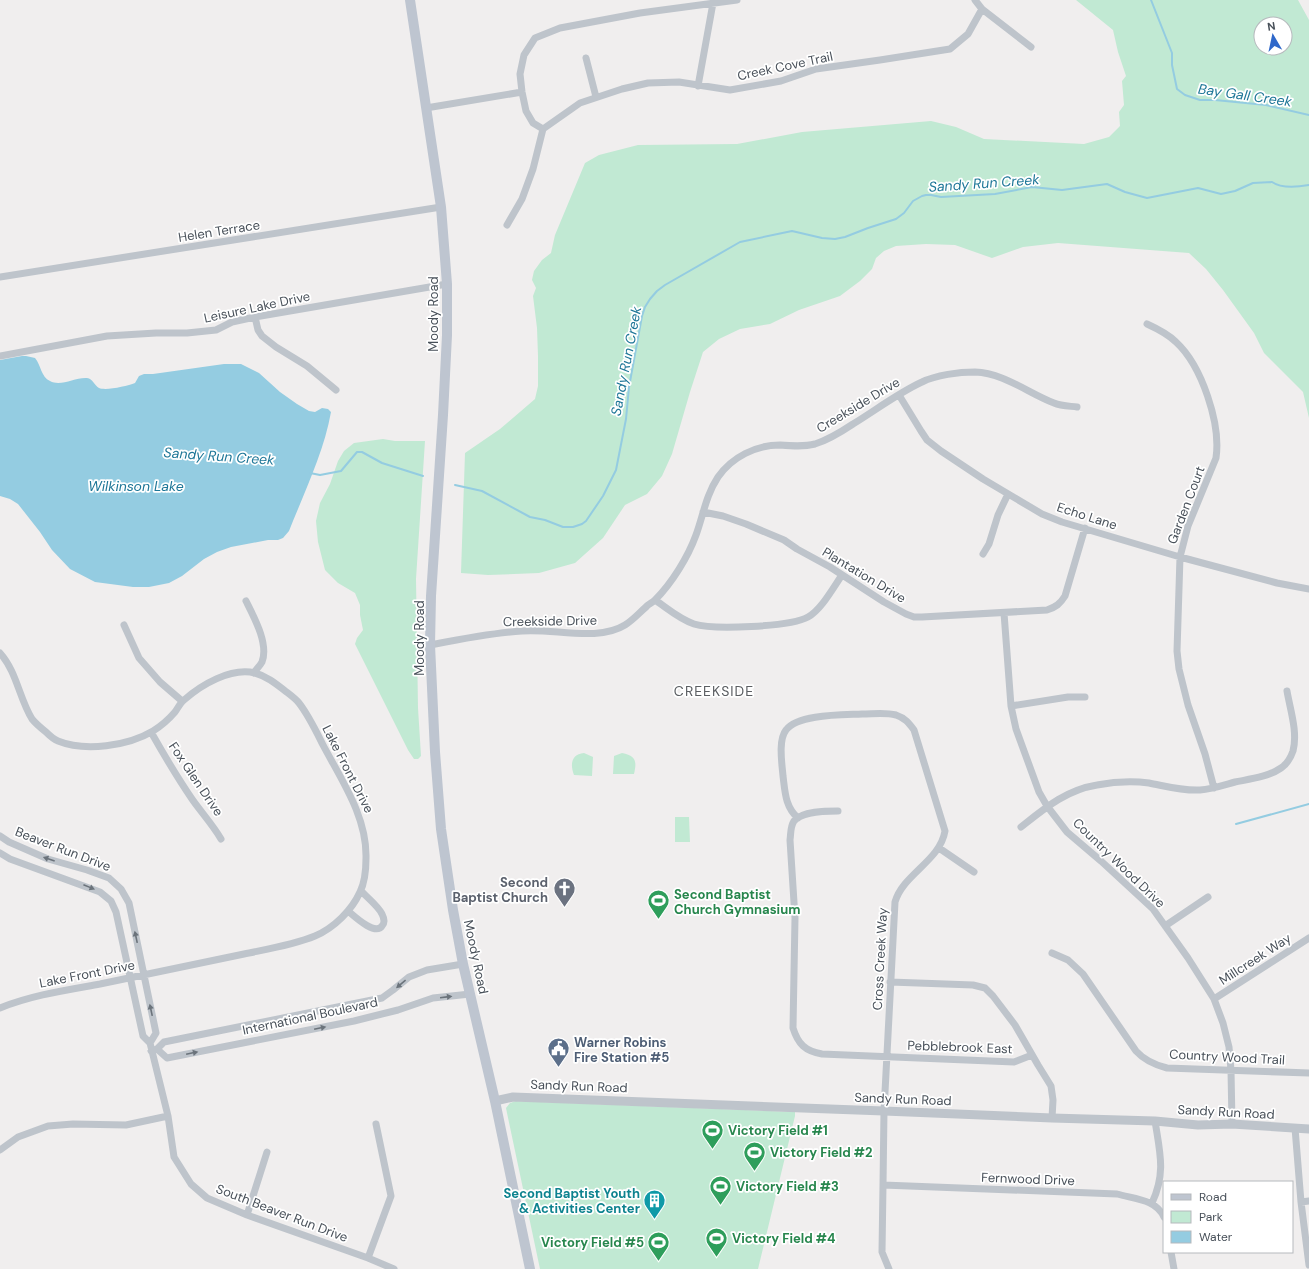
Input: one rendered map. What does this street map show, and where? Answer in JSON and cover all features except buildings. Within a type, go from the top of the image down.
[{"type":"main road","name":"Moody Road","points":[[410,0],[441,208],[447,284],[444,414],[431,596],[430,645],[435,752],[441,829],[463,964],[495,1101],[530,1269]]},
{"type":"street","points":[[507,225],[522,199],[533,169],[543,128],[532,123],[526,111],[520,74],[524,54],[535,38],[560,28],[640,12],[738,0]]},
{"type":"street","points":[[975,0],[982,9],[1031,47]]},
{"type":"street","points":[[698,86],[713,3]]},
{"type":"street","name":"Creek Cove Trail","points":[[543,128],[580,103],[596,97],[648,83],[679,82],[730,90],[781,81],[816,69],[950,49],[968,34],[982,9]]},
{"type":"street","points":[[586,58],[596,97]]},
{"type":"street","points":[[426,108],[522,92]]},
{"type":"street","name":"Helen Terrace","points":[[0,277],[441,208]]},
{"type":"street","name":"Leisure Lake Drive","points":[[0,356],[106,336],[187,333],[216,330],[232,322],[255,317],[447,284]]},
{"type":"street","points":[[255,317],[258,330],[262,336],[276,347],[307,366],[336,390]]},
{"type":"street","name":"Garden Court","points":[[1147,324],[1160,330],[1176,342],[1190,359],[1203,383],[1216,429],[1218,446],[1216,458],[1188,526],[1180,556],[1177,651],[1179,668],[1188,705],[1205,754],[1214,788]]},
{"type":"street","name":"Creekside Drive","points":[[430,645],[472,636],[524,631],[595,633],[617,629],[625,625],[655,600],[673,578],[686,558],[696,535],[710,491],[718,476],[730,463],[742,455],[765,446],[803,446],[815,444],[838,434],[900,394],[924,381],[949,374],[976,372],[990,374],[1004,379],[1056,404],[1077,407]]},
{"type":"street","name":"Echo Lane","points":[[900,394],[927,440],[941,452],[1042,514],[1062,522],[1180,556],[1277,583],[1309,589]]},
{"type":"street","points":[[982,554],[989,544],[998,515],[1008,494]]},
{"type":"street","name":"Plantation Drive","points":[[703,512],[723,516],[784,540],[830,567],[884,602],[914,617],[1004,613],[1047,610],[1055,608],[1061,603],[1064,596],[1085,528]]},
{"type":"street","points":[[655,600],[680,617],[706,627],[741,627],[788,623],[800,621],[813,613],[842,575]]},
{"type":"street","points":[[246,601],[263,639],[262,663],[254,673]]},
{"type":"street","name":"Country Wood Drive","points":[[1004,613],[1011,706],[1016,729],[1039,792],[1047,806],[1067,832],[1147,904],[1188,958],[1214,999],[1225,1029],[1229,1047],[1232,1124]]},
{"type":"street","points":[[124,625],[139,658],[160,682],[182,701]]},
{"type":"street","name":"Lake Front Drive","points":[[0,653],[7,661],[26,708],[33,721],[55,740],[84,746],[116,744],[151,732],[163,724],[173,714],[182,701],[210,681],[226,675],[244,672],[254,673],[273,680],[298,701],[312,724],[347,790],[360,819],[366,838],[365,876],[361,891],[348,911],[329,928],[316,936],[284,946],[206,963],[47,994],[14,1002],[0,1008]]},
{"type":"street","points":[[1021,827],[1047,806],[1075,790],[1098,785],[1146,783],[1200,790],[1214,788],[1271,773],[1286,764],[1291,757],[1295,740],[1287,691]]},
{"type":"street","points":[[1011,706],[1068,697],[1085,697]]},
{"type":"street","name":"Cross Creek Way","points":[[798,818],[792,813],[785,796],[782,738],[791,725],[810,718],[833,715],[889,714],[906,720],[914,730],[939,813],[944,824],[945,832],[940,848],[897,894],[894,912],[884,1111],[882,1185],[882,1252],[889,1269]]},
{"type":"street","name":"Fox Glen Drive","points":[[151,732],[171,768],[221,839]]},
{"type":"street","points":[[798,818],[813,812],[838,811]]},
{"type":"street","name":"Pebblebrook East","points":[[798,818],[791,828],[790,840],[796,918],[792,1028],[796,1038],[806,1050],[822,1054],[1014,1062],[1032,1054]]},
{"type":"street","name":"Beaver Run Drive","points":[[0,836],[9,842],[48,859],[109,878],[121,889],[129,903],[144,975]]},
{"type":"street","points":[[940,848],[974,872]]},
{"type":"street","name":"Beaver Run Drive","points":[[0,853],[10,859],[100,892],[111,902],[116,912],[131,978]]},
{"type":"street","points":[[348,911],[373,929],[382,926],[384,922],[382,913],[361,891]]},
{"type":"street","points":[[1165,926],[1208,897]]},
{"type":"street","name":"Millcreek Way","points":[[1214,999],[1309,938]]},
{"type":"street","name":"Country Wood Trail","points":[[1052,953],[1068,960],[1083,974],[1142,1058],[1154,1065],[1168,1068],[1309,1073]]},
{"type":"street","name":"International Boulevard","points":[[463,964],[427,970],[409,977],[382,998],[164,1042],[154,1050],[168,1058],[354,1021],[398,1010],[433,998],[470,994]]},
{"type":"street","name":"South Beaver Run Drive","points":[[144,975],[156,1033],[150,1043]]},
{"type":"street","name":"South Beaver Run Drive","points":[[131,978],[143,1036],[154,1050],[168,1116],[174,1157],[191,1184],[208,1198],[247,1215],[368,1258],[394,1269]]},
{"type":"street","name":"Pebblebrook East","points":[[890,982],[974,985],[985,988],[993,996],[1015,1026],[1051,1086],[1053,1100],[1052,1118]]},
{"type":"street","name":"Sandy Run Road","points":[[495,1101],[513,1097],[1155,1121],[1198,1125],[1232,1124],[1309,1129]]},
{"type":"street","points":[[0,1150],[18,1137],[48,1126],[73,1124],[126,1126],[168,1116]]},
{"type":"street","points":[[1155,1121],[1162,1163],[1158,1192],[1152,1203],[1161,1210],[1163,1215]]},
{"type":"street","points":[[368,1258],[391,1196],[376,1124]]},
{"type":"street","points":[[1295,1128],[1301,1202],[1309,1265]]},
{"type":"street","points":[[247,1215],[267,1152]]},
{"type":"street","name":"Fernwood Drive","points":[[882,1185],[1117,1194],[1152,1203]]},
{"type":"street","points":[[1301,1202],[1309,1201]]},
{"type":"street","points":[[1171,1253],[1174,1269]]},
{"type":"green space","points":[[1076,0],[1298,0],[1309,20],[1309,418],[1303,392],[1264,353],[1254,333],[1223,290],[1206,269],[1189,253],[1058,243],[1023,247],[992,258],[955,245],[926,244],[896,246],[884,251],[876,258],[872,269],[860,281],[840,296],[799,310],[770,324],[740,329],[719,339],[703,352],[672,454],[662,476],[647,494],[625,505],[603,538],[575,563],[539,573],[488,575],[461,573],[465,453],[500,429],[535,399],[538,386],[538,356],[537,328],[533,296],[536,288],[532,280],[534,271],[542,260],[551,253],[555,235],[585,163],[599,155],[638,145],[737,144],[802,132],[931,121],[956,127],[984,139],[1084,144],[1109,137],[1120,126],[1119,112],[1124,105],[1122,81],[1126,76],[1113,30]]},
{"type":"green space","points":[[383,439],[395,441],[425,441],[416,579],[418,708],[421,756],[418,759],[414,759],[408,750],[355,644],[357,638],[363,630],[360,605],[355,593],[338,583],[325,570],[318,542],[316,521],[320,503],[330,484],[338,461],[344,451],[354,443]]},
{"type":"green space","points":[[584,753],[593,757],[592,776],[574,775],[572,764],[574,758],[576,755]]},
{"type":"green space","points":[[622,753],[633,758],[635,762],[634,774],[613,774],[614,756]]},
{"type":"green space","points":[[675,817],[689,817],[690,842],[675,842]]},
{"type":"green space","points":[[516,1101],[795,1112],[758,1269],[540,1269],[506,1108],[510,1103]]},
{"type":"water","name":"Wilkinson Lake","points":[[22,356],[35,358],[45,377],[54,383],[87,378],[102,389],[117,388],[135,383],[139,376],[144,374],[224,364],[241,364],[259,373],[280,392],[309,411],[315,412],[322,408],[328,409],[331,412],[324,442],[289,531],[283,538],[278,540],[268,540],[231,547],[217,552],[169,583],[149,587],[133,587],[95,582],[70,569],[52,550],[18,504],[10,499],[0,496],[0,360]]},
{"type":"waterway","name":"Bay Gall Creek","points":[[1151,0],[1172,53],[1172,65],[1177,89],[1185,95],[1200,100],[1266,105],[1309,115]]},
{"type":"waterway","name":"Sandy Run Creek","points":[[455,485],[482,491],[530,517],[545,520],[563,527],[573,527],[586,521],[603,496],[616,470],[626,419],[629,387],[645,307],[657,291],[665,285],[740,242],[792,231],[822,238],[835,239],[845,237],[896,219],[904,213],[913,201],[926,195],[941,197],[995,194],[1032,187],[1062,190],[1107,184],[1125,192],[1147,198],[1198,188],[1221,194],[1235,191],[1253,183],[1272,182],[1280,186],[1290,187],[1309,185]]},
{"type":"waterway","name":"Sandy Run Creek","points":[[310,473],[320,475],[341,471],[357,452],[362,452],[382,463],[423,476]]},
{"type":"waterway","points":[[1236,824],[1309,804]]},
{"type":"place","name":"Second Baptist Church","points":[[564,908]]},
{"type":"place","name":"Second Baptist Church Gymnasium","points":[[659,920]]},
{"type":"place","name":"Warner Robins Fire Station #5","points":[[559,1068]]},
{"type":"place","name":"Victory Field #1","points":[[713,1150]]},
{"type":"place","name":"Victory Field #2","points":[[755,1172]]},
{"type":"place","name":"Victory Field #3","points":[[721,1206]]},
{"type":"place","name":"Second Baptist Youth & Activities Center","points":[[655,1220]]},
{"type":"place","name":"Victory Field #4","points":[[716,1258]]},
{"type":"place","name":"Victory Field #5","points":[[659,1262]]},
{"type":"district","name":"CREEKSIDE","points":[[714,691]]}]
